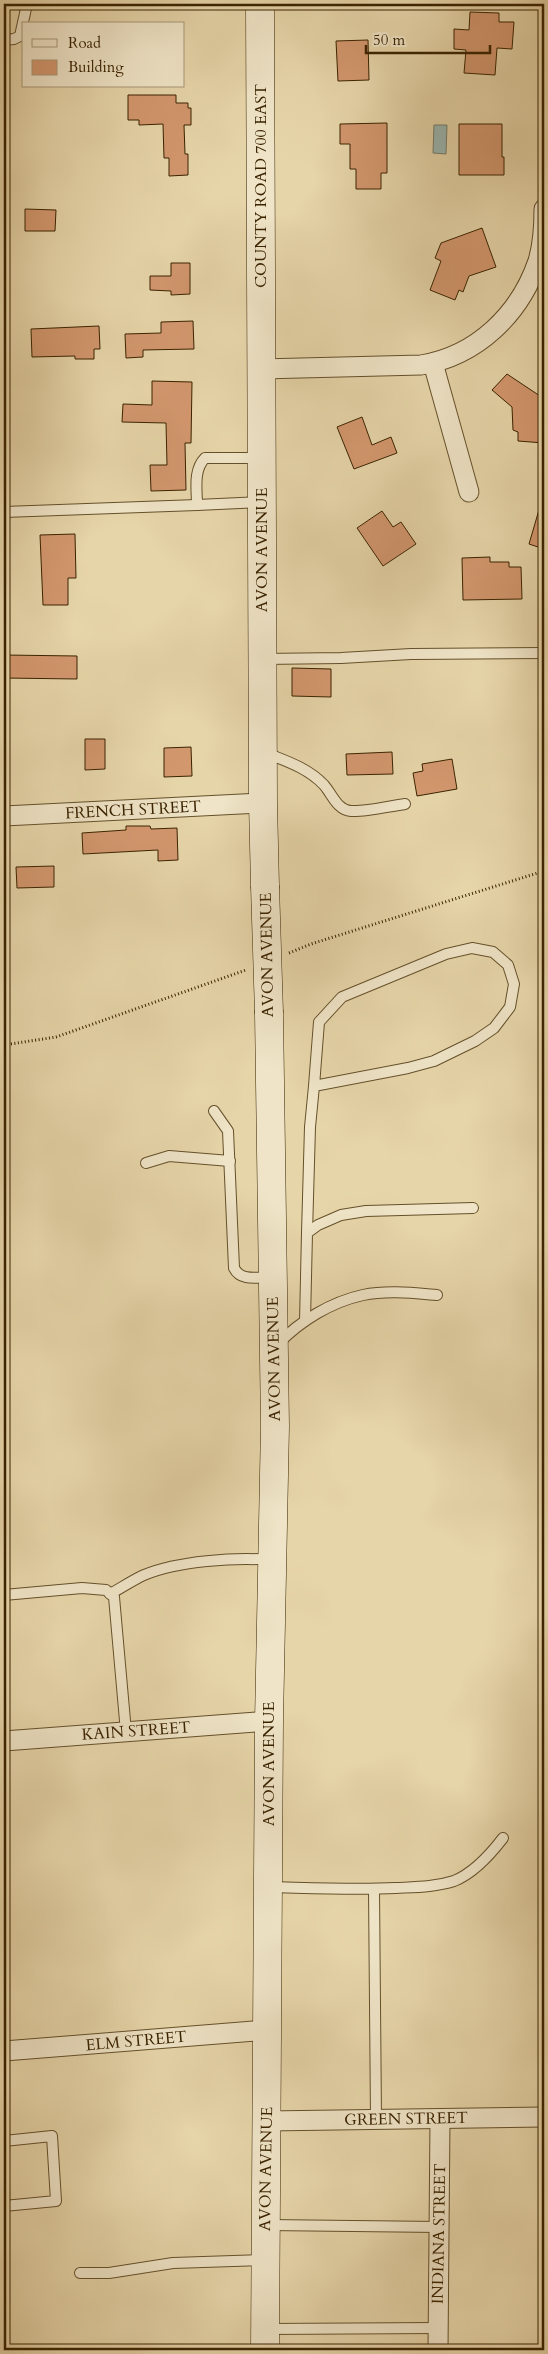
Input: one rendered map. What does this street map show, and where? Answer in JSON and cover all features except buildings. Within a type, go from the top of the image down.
[{"type":"main road","name":"COUNTY ROAD 700 EAST","points":[[260,4],[261,369]]},
{"type":"main road","name":"AVON AVENUE","points":[[261,369],[262,803],[269,1013],[275,1426],[269,1721],[265,2340]]},
{"type":"street","points":[[261,369],[433,363],[467,349],[489,335],[516,305],[529,283],[538,261],[543,237],[544,208]]},
{"type":"street","points":[[433,363],[469,492]]},
{"type":"street","name":"FRENCH STREET","points":[[4,816],[262,803]]},
{"type":"street","name":"KAIN STREET","points":[[4,1741],[269,1721]]},
{"type":"street","name":"ELM STREET","points":[[4,2051],[267,2030]]},
{"type":"street","name":"GREEN STREET","points":[[267,2121],[544,2117]]},
{"type":"street","name":"INDIANA STREET","points":[[438,2350],[440,2118]]},
{"type":"lane","points":[[23,22],[27,4]]},
{"type":"lane","points":[[4,40],[20,36],[22,27]]},
{"type":"lane","points":[[196,505],[197,471],[199,463],[205,458],[262,458]]},
{"type":"lane","points":[[4,512],[262,502]]},
{"type":"lane","points":[[262,659],[341,658],[411,654],[544,653]]},
{"type":"lane","points":[[262,752],[295,765],[310,774],[324,785],[341,808],[350,811],[405,804]]},
{"type":"lane","points":[[306,1321],[307,1233],[314,1086],[319,1022],[342,997],[446,954],[472,948],[493,952],[508,965],[514,984],[510,1007],[494,1028],[475,1041],[434,1061],[408,1068],[314,1086]]},
{"type":"lane","points":[[214,1111],[228,1131],[234,1268],[238,1275],[242,1277],[273,1277]]},
{"type":"lane","points":[[146,1163],[169,1156],[230,1161]]},
{"type":"lane","points":[[307,1233],[340,1215],[366,1211],[472,1208]]},
{"type":"lane","points":[[274,1348],[290,1331],[306,1321],[340,1302],[364,1294],[402,1292],[437,1295]]},
{"type":"lane","points":[[110,1594],[144,1576],[159,1571],[242,1558],[272,1560]]},
{"type":"lane","points":[[4,1595],[82,1588],[106,1590],[114,1598],[126,1732]]},
{"type":"lane","points":[[268,1888],[374,1889],[428,1887],[454,1881],[471,1871],[484,1860],[502,1838]]},
{"type":"lane","points":[[374,1889],[376,2119]]},
{"type":"lane","points":[[4,2141],[52,2136],[56,2201],[4,2206]]},
{"type":"lane","points":[[266,2225],[439,2227]]},
{"type":"lane","points":[[80,2273],[109,2273],[173,2263],[266,2260]]},
{"type":"lane","points":[[265,2340],[438,2328]]},
{"type":"water","points":[[434,125],[447,125],[446,154],[433,153]]}]
